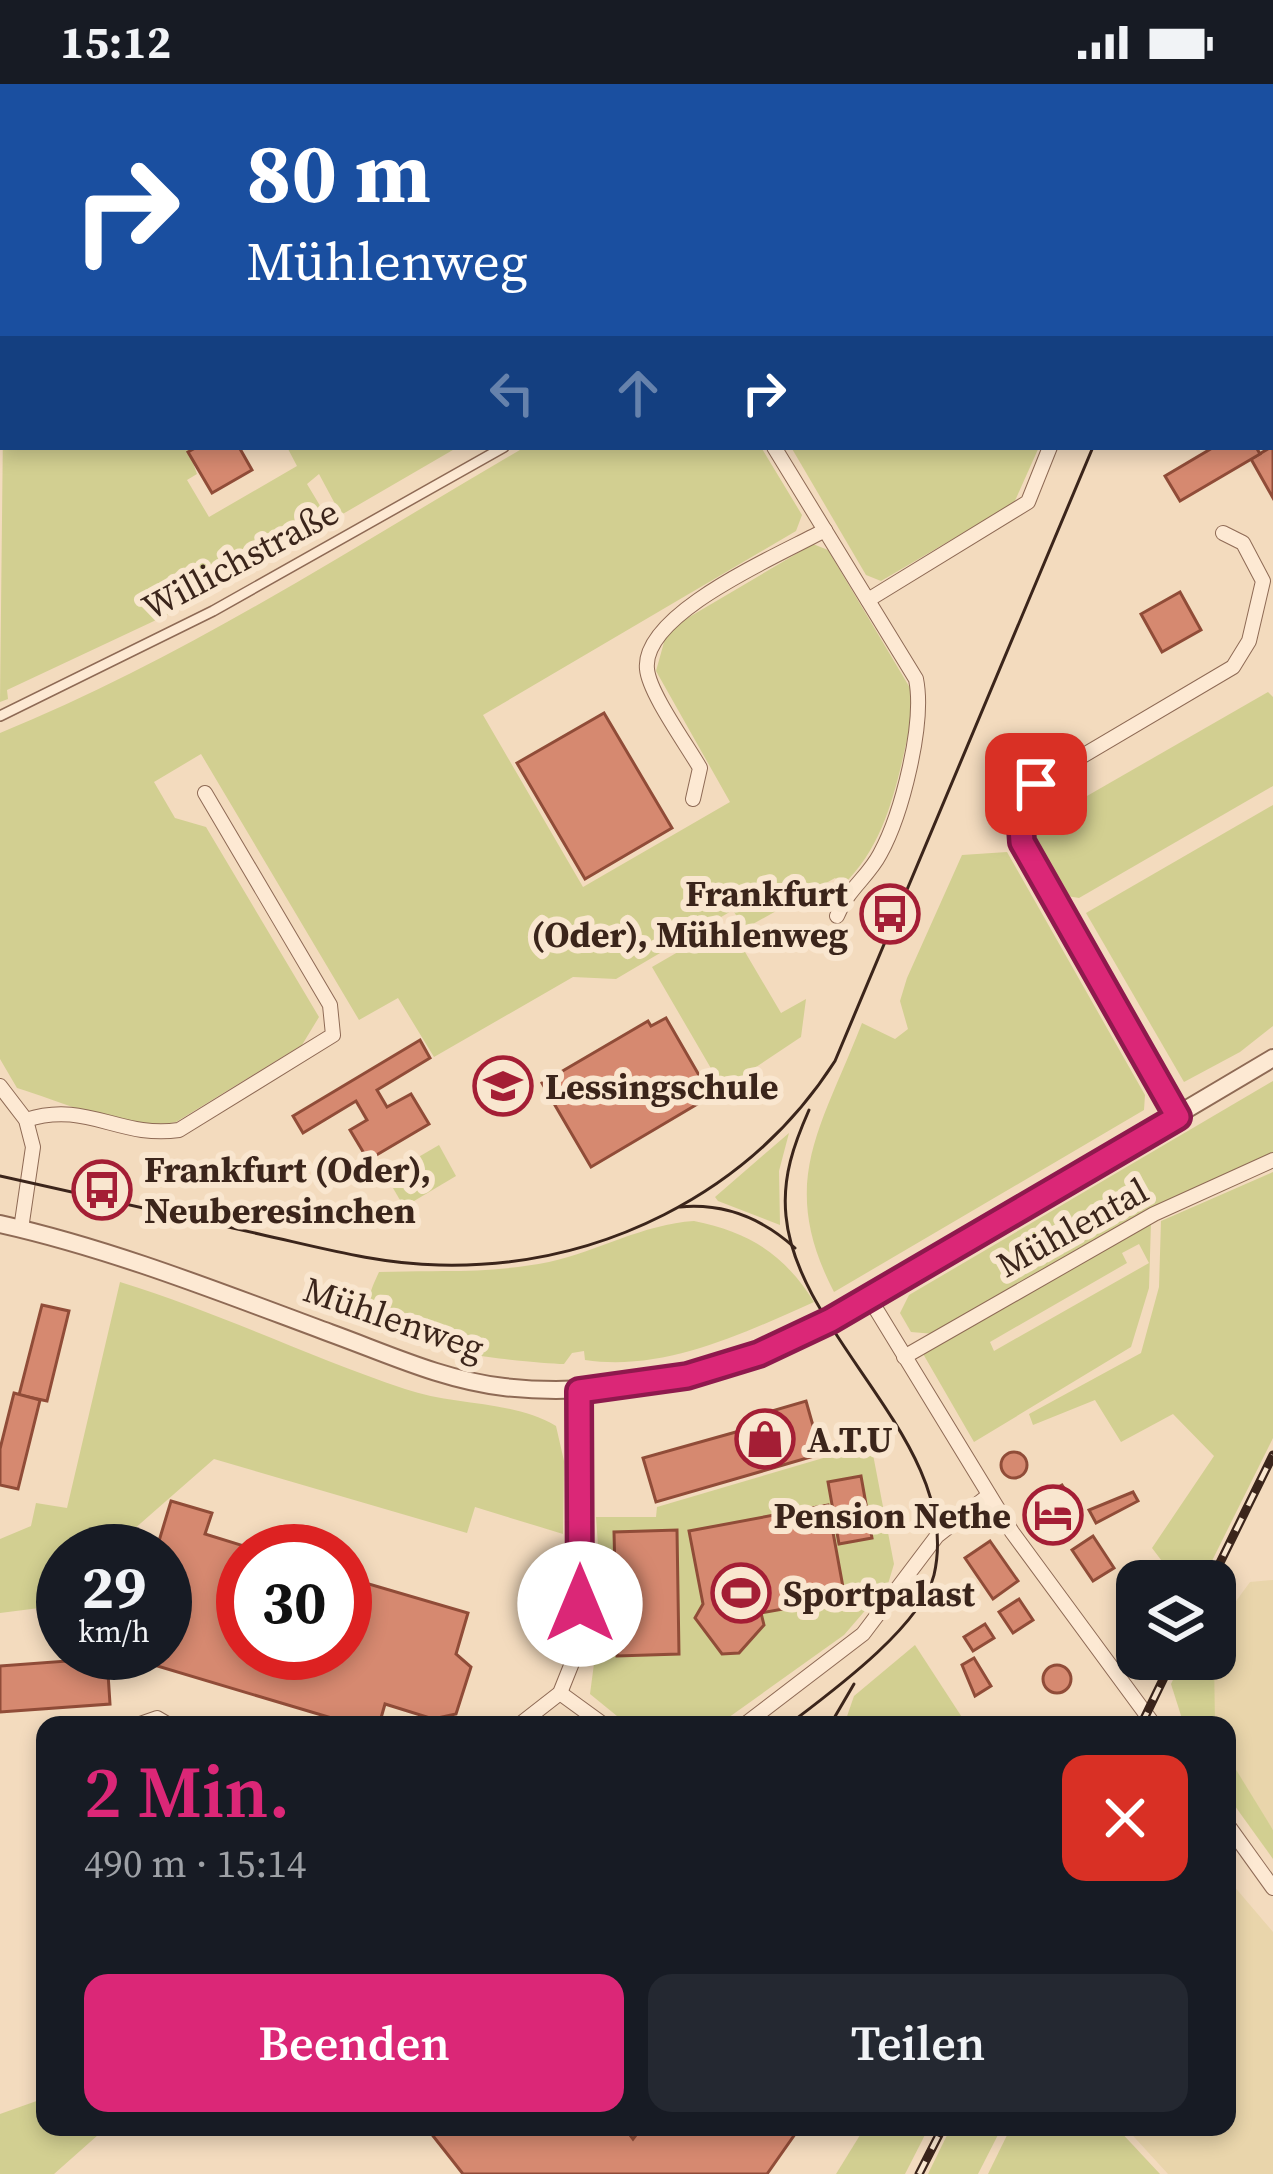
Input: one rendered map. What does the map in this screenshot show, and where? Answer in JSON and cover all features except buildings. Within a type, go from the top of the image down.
[{"type":"street","name":"Willichstraße","points":[[0,716],[213,611],[499,450]]},
{"type":"street","points":[[776,450],[916,679],[922,706],[891,834],[877,861],[847,892],[837,916]]},
{"type":"street","points":[[868,600],[1028,502],[1049,450]]},
{"type":"street","points":[[693,799],[700,768],[646,672],[649,650],[680,611],[824,530]]},
{"type":"street","points":[[1178,1117],[1031,861],[1022,842],[1020,812],[1036,784],[1222,676],[1238,659],[1249,640],[1263,581],[1244,543],[1223,532]]},
{"type":"street","points":[[26,1120],[58,1110],[153,1134],[179,1130],[333,1035],[330,1005],[205,793]]},
{"type":"street","name":"Mühlenweg","points":[[0,1224],[201,1286],[425,1370],[505,1387],[579,1391],[687,1376],[759,1354],[868,1296],[1273,1058]]},
{"type":"street","points":[[0,1086],[26,1120],[33,1148],[20,1228]]},
{"type":"street","name":"Mühlental","points":[[904,1357],[1154,1214],[1273,1160]]},
{"type":"street","points":[[868,1296],[989,1496],[1148,1716]]},
{"type":"street","points":[[531,1716],[560,1693],[580,1643],[579,1391]]},
{"type":"street","points":[[756,1716],[863,1634],[937,1536],[989,1496]]},
{"type":"street","points":[[560,1693],[592,1716]]},
{"type":"street","points":[[1236,1837],[1273,1888]]},
{"type":"shaded area","points":[[3,450],[188,450],[197,474],[187,480],[209,517],[297,466],[289,450],[453,450],[341,515],[319,474],[307,484],[331,524],[218,591],[7,690],[8,699],[0,702]]},
{"type":"shaded area","points":[[520,450],[763,450],[802,515],[796,531],[483,715],[583,887],[730,802],[656,671],[666,635],[813,544],[828,550],[913,693],[915,705],[891,801],[873,846],[843,885],[835,878],[744,929],[733,910],[616,979],[573,977],[434,1057],[398,998],[359,1020],[201,754],[154,782],[175,818],[206,827],[319,1017],[302,1045],[176,1122],[116,1120],[17,1088],[0,1059],[0,733],[136,671]]},
{"type":"shaded area","points":[[793,450],[1038,450],[1014,503],[881,581],[866,575]]},
{"type":"shaded area","points":[[1268,692],[1273,697],[1273,786],[1079,898],[1061,895],[1038,854],[1033,827]]},
{"type":"shaded area","points":[[1273,805],[1273,1026],[1240,1052],[1184,1082],[1086,913]]},
{"type":"shaded area","points":[[1007,852],[1145,1095],[1144,1110],[834,1292],[817,1253],[807,1186],[811,1156],[832,1094],[862,1023],[895,1039],[908,1029],[900,1001],[907,978],[962,855]]},
{"type":"shaded area","points":[[728,923],[781,1013],[806,999],[801,1037],[723,1089],[652,967]]},
{"type":"shaded area","points":[[1273,1081],[1273,1154],[935,1334],[911,1332],[900,1313],[909,1295]]},
{"type":"shaded area","points":[[789,1133],[779,1171],[780,1225],[718,1201],[715,1197]]},
{"type":"shaded area","points":[[439,1145],[456,1176],[404,1207],[386,1176]]},
{"type":"shaded area","points":[[1273,1172],[1273,1438],[1212,1560],[1161,1560],[1152,1548],[1214,1456],[1173,1414],[1121,1442],[1095,1400],[1033,1425],[1029,1414],[1141,1353],[1159,1287],[1161,1221]]},
{"type":"shaded area","points":[[694,1221],[732,1232],[763,1248],[790,1271],[814,1302],[732,1337],[674,1355],[615,1362],[585,1360],[584,1351],[572,1353],[564,1364],[492,1357],[403,1339],[382,1329],[369,1312],[379,1272],[527,1266],[657,1227]]},
{"type":"shaded area","points":[[1151,1222],[1149,1288],[1131,1347],[974,1442],[922,1352]],"holes":[[[1139,1244],[1149,1263],[994,1351],[990,1342],[1127,1263],[1122,1253]]]},
{"type":"shaded area","points":[[120,1282],[405,1389],[539,1418],[556,1426],[564,1461],[563,1534],[475,1507],[467,1533],[214,1459],[140,1524],[36,1524],[36,1608],[0,1613],[0,1539],[31,1526],[36,1503],[67,1508]]},
{"type":"shaded area","name":"Sportpalast","points":[[871,1444],[894,1564],[888,1584],[844,1635],[731,1716],[617,1716],[590,1694],[602,1603],[596,1517],[656,1517],[657,1507]]},
{"type":"shaded area","points":[[1273,1580],[1273,1830],[1236,1773],[1236,1716],[1211,1714],[1213,1680],[1236,1680],[1236,1601],[1250,1582]]},
{"type":"shaded area","points":[[915,1645],[961,1716],[847,1716],[854,1696]]},
{"type":"shaded area","points":[[1173,1680],[1214,1680],[1215,1716],[1181,1716]]},
{"type":"shaded area","points":[[1236,1770],[1273,1830],[1273,1859],[1236,1808]]},
{"type":"shaded area","points":[[1236,1889],[1273,1932],[1273,2174],[1168,2174],[1133,2136],[1236,2136]]},
{"type":"shaded area","points":[[36,2101],[36,2136],[97,2136],[54,2174],[0,2174],[0,2114]]},
{"type":"shaded area","points":[[859,2136],[924,2136],[905,2174],[836,2174]]},
{"type":"shaded area","points":[[947,2136],[997,2136],[978,2174],[928,2174]]},
{"type":"shaded area","points":[[1007,2136],[1124,2136],[1160,2174],[988,2174]]},
{"type":"tram line","points":[[0,1176],[348,1254],[439,1265],[498,1263],[611,1238],[664,1215],[714,1185],[759,1150],[800,1108],[835,1061],[1092,450]]},
{"type":"tram line","points":[[800,1716],[872,1658],[912,1616],[934,1575],[937,1528],[925,1482],[903,1437],[818,1305],[797,1261],[786,1216],[786,1188],[794,1148],[809,1110]]},
{"type":"tram line","points":[[680,1207],[742,1215],[795,1248]]},
{"type":"tram line","points":[[835,1716],[854,1684]]},
{"type":"railway","points":[[1221,1560],[1273,1455]]},
{"type":"railway","points":[[1145,1716],[1163,1680]]},
{"type":"railway","points":[[919,2174],[938,2136]]},
{"type":"place","name":"Frankfurt (Oder), Mühlenweg","points":[[890,914]]},
{"type":"place","name":"Lessingschule","points":[[503,1086]]},
{"type":"place","name":"Frankfurt (Oder), Neuberesinchen","points":[[102,1190]]},
{"type":"place","name":"A.T.U","points":[[765,1439]]},
{"type":"place","name":"Pension Nethe","points":[[1053,1515]]},
{"type":"place","name":"Sportpalast","points":[[741,1593]]},
{"type":"route","points":[[580,1604],[579,1391],[687,1376],[759,1354],[831,1320],[1178,1117],[1022,842],[1020,812],[1036,784]]}]
